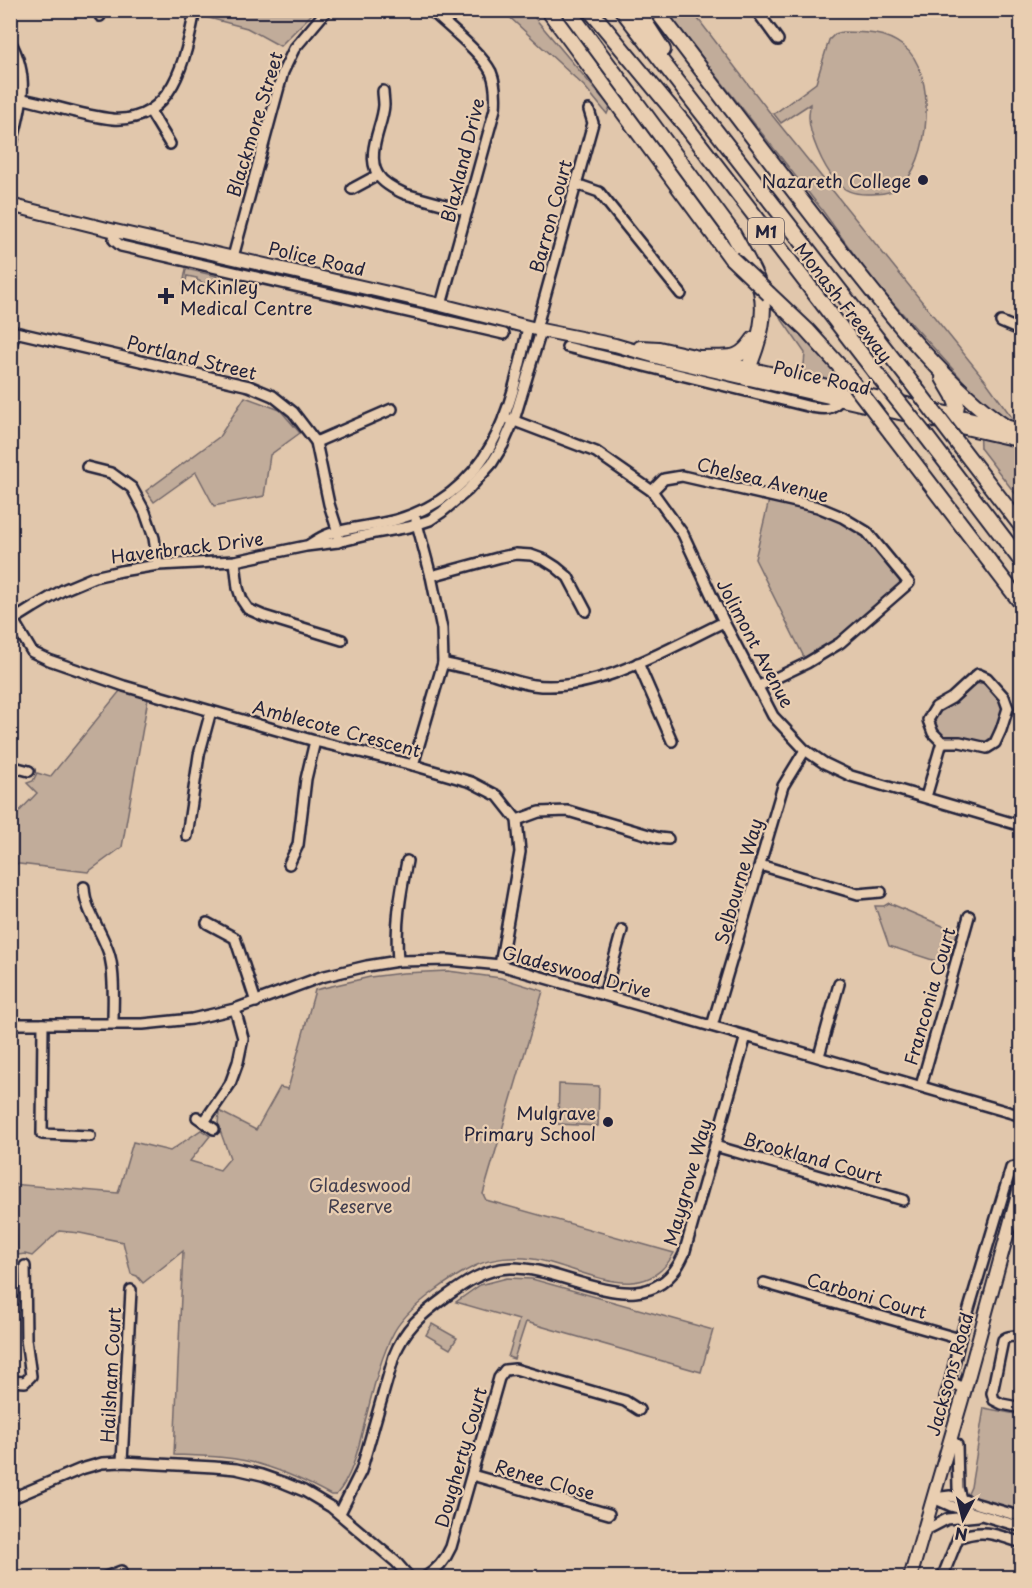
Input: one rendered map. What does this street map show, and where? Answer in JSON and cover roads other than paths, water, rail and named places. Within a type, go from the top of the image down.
[{"type":"highway","points":[[548,10],[731,258],[807,330],[843,370],[1022,604]]},
{"type":"highway","points":[[567,10],[732,232],[760,290],[763,308],[762,324],[747,373]]},
{"type":"highway","name":"Monash Freeway","points":[[590,10],[685,125],[1022,562]]},
{"type":"highway","name":"Monash Freeway","points":[[622,10],[1022,527]]},
{"type":"highway","points":[[637,10],[725,141]]},
{"type":"highway","points":[[656,10],[862,278],[932,362],[975,404],[1007,428]]},
{"type":"highway","points":[[701,358],[737,357],[747,350],[762,324]]},
{"type":"highway","points":[[932,362],[957,405],[954,421]]},
{"type":"main road","name":"Police Road","points":[[10,205],[441,305],[613,352],[747,373],[954,421],[1022,441]]},
{"type":"main road","name":"Police Road","points":[[613,352],[659,348],[841,399],[954,421],[1022,430]]},
{"type":"main road","name":"Jacksons Road","points":[[910,1578],[1016,1218],[1022,1180]]},
{"type":"street","points":[[23,99],[114,119],[137,116],[150,111],[167,95],[179,73],[195,10]]},
{"type":"street","name":"Blackmore Street","points":[[233,257],[283,72],[294,49],[327,10]]},
{"type":"street","name":"Blaxland Drive","points":[[431,10],[483,59],[495,82],[496,93],[495,109],[441,305]]},
{"type":"street","points":[[756,10],[778,40]]},
{"type":"street","points":[[10,151],[23,99],[22,71],[19,58],[11,42]]},
{"type":"street","points":[[383,91],[384,109],[374,145],[378,175],[387,184],[405,194],[467,211]]},
{"type":"street","name":"Barron Court","points":[[535,329],[593,123],[590,110]]},
{"type":"street","points":[[150,111],[170,144]]},
{"type":"street","points":[[352,189],[378,175]]},
{"type":"street","points":[[576,184],[599,192],[681,294]]},
{"type":"street","points":[[115,231],[114,240],[121,246],[504,334]]},
{"type":"street","points":[[170,257],[181,245]]},
{"type":"street","points":[[388,307],[392,294]]},
{"type":"street","points":[[1001,322],[1022,331]]},
{"type":"street","name":"Haverbrack Drive","points":[[306,546],[326,535],[368,527],[413,514],[448,496],[462,485],[479,464],[509,418],[535,329]]},
{"type":"street","name":"Haverbrack Drive","points":[[12,621],[63,590],[94,577],[158,565],[235,561],[418,525],[437,517],[479,479],[503,445],[517,374],[535,329]]},
{"type":"street","points":[[10,350],[13,331]]},
{"type":"street","name":"Portland Street","points":[[13,331],[249,386],[273,396],[293,412],[316,442],[329,504],[338,532],[338,542]]},
{"type":"street","points":[[567,347],[613,352],[811,406],[827,409],[835,406],[841,399]]},
{"type":"street","points":[[316,442],[392,409]]},
{"type":"street","name":"Jolimont Avenue","points":[[509,418],[596,452],[652,491],[682,534],[773,716],[805,750],[851,776],[1022,826]]},
{"type":"street","points":[[87,467],[111,473],[132,488],[145,512],[154,537],[158,565]]},
{"type":"street","name":"Chelsea Avenue","points":[[652,491],[664,479],[682,476],[818,507],[843,517],[867,532],[909,584],[840,643],[807,663],[757,687]]},
{"type":"street","points":[[413,514],[431,576],[442,629],[443,663],[413,765]]},
{"type":"street","points":[[431,576],[501,557],[516,554],[531,555],[550,563],[568,577],[585,611]]},
{"type":"street","points":[[235,561],[238,588],[248,609],[342,640]]},
{"type":"street","name":"Amblecote Crescent","points":[[12,621],[32,652],[49,660],[124,686],[315,741],[471,782],[498,796],[517,820]]},
{"type":"street","points":[[443,663],[533,685],[560,686],[586,682],[638,663],[724,622]]},
{"type":"street","points":[[638,663],[672,741]]},
{"type":"street","points":[[978,675],[987,678],[1004,698],[1008,708],[996,743],[987,748],[960,742],[942,742],[933,734],[928,720],[936,707],[952,698],[978,675]]},
{"type":"street","points":[[187,836],[199,755],[211,711]]},
{"type":"street","points":[[289,864],[298,845],[306,779],[315,741]]},
{"type":"street","points":[[926,797],[942,742]]},
{"type":"street","name":"Selbourne Way","points":[[712,1026],[783,786],[805,750]]},
{"type":"street","points":[[10,766],[29,771]]},
{"type":"street","points":[[500,966],[520,852],[517,820],[539,812],[568,811],[668,839]]},
{"type":"street","points":[[398,962],[396,938],[398,908],[407,861]]},
{"type":"street","points":[[760,865],[858,894],[881,892]]},
{"type":"street","points":[[84,887],[84,899],[110,956],[112,1023]]},
{"type":"street","name":"Franconia Court","points":[[921,1086],[969,916]]},
{"type":"street","points":[[207,923],[235,938],[256,1002]]},
{"type":"street","points":[[604,995],[622,930]]},
{"type":"street","name":"Gladeswood Drive","points":[[10,1024],[143,1024],[192,1019],[235,1009],[321,977],[367,966],[449,960],[500,966],[1022,1116]]},
{"type":"street","points":[[819,1056],[839,984]]},
{"type":"street","points":[[214,1129],[201,1120],[230,1084],[238,1062],[243,1038],[235,1009]]},
{"type":"street","points":[[43,1024],[42,1134],[90,1136]]},
{"type":"street","name":"Maygrove Way","points":[[338,1512],[353,1488],[364,1461],[398,1347],[413,1323],[429,1309],[473,1278],[507,1268],[541,1271],[620,1293],[637,1293],[657,1286],[674,1271],[684,1254],[746,1036]]},
{"type":"street","name":"Brookland Court","points":[[715,1146],[903,1200]]},
{"type":"street","points":[[945,1397],[1011,1168],[1022,1165]]},
{"type":"street","points":[[10,1381],[25,1382],[31,1376],[26,1339],[25,1266]]},
{"type":"street","name":"Carboni Court","points":[[764,1283],[960,1339]]},
{"type":"street","name":"Hailsham Court","points":[[122,1462],[131,1290]]},
{"type":"street","points":[[1022,1338],[1010,1336],[1003,1340],[992,1393],[994,1400],[1022,1408]]},
{"type":"street","name":"Dougherty Court","points":[[424,1578],[447,1557],[451,1547],[500,1378],[506,1370],[514,1369],[625,1401],[639,1410]]},
{"type":"street","points":[[950,1381],[964,1389]]},
{"type":"street","points":[[950,1439],[957,1445],[958,1488],[961,1499]]},
{"type":"street","points":[[10,1499],[89,1466],[102,1463],[214,1467],[249,1472],[288,1484],[338,1512],[396,1562],[410,1578]]},
{"type":"street","name":"Renee Close","points":[[472,1475],[609,1514]]},
{"type":"street","points":[[933,1498],[950,1496],[1022,1517]]},
{"type":"street","points":[[933,1498],[948,1505],[1022,1527]]},
{"type":"street","points":[[924,1531],[946,1519],[986,1516]]},
{"type":"street","points":[[942,1578],[958,1538],[970,1533],[985,1532],[1022,1543]]},
{"type":"street","points":[[103,1578],[120,1571]]},
{"type":"street","points":[[10,1573],[12,1578]]},
{"type":"place","name":"Nazareth College","points":[[923,180]]},
{"type":"place","name":"McKinley Medical Centre","points":[[166,296]]},
{"type":"place","name":"Mulgrave Primary School","points":[[608,1122]]},
{"type":"park label","name":"Gladeswood Reserve","points":[[360,1194]]}]
